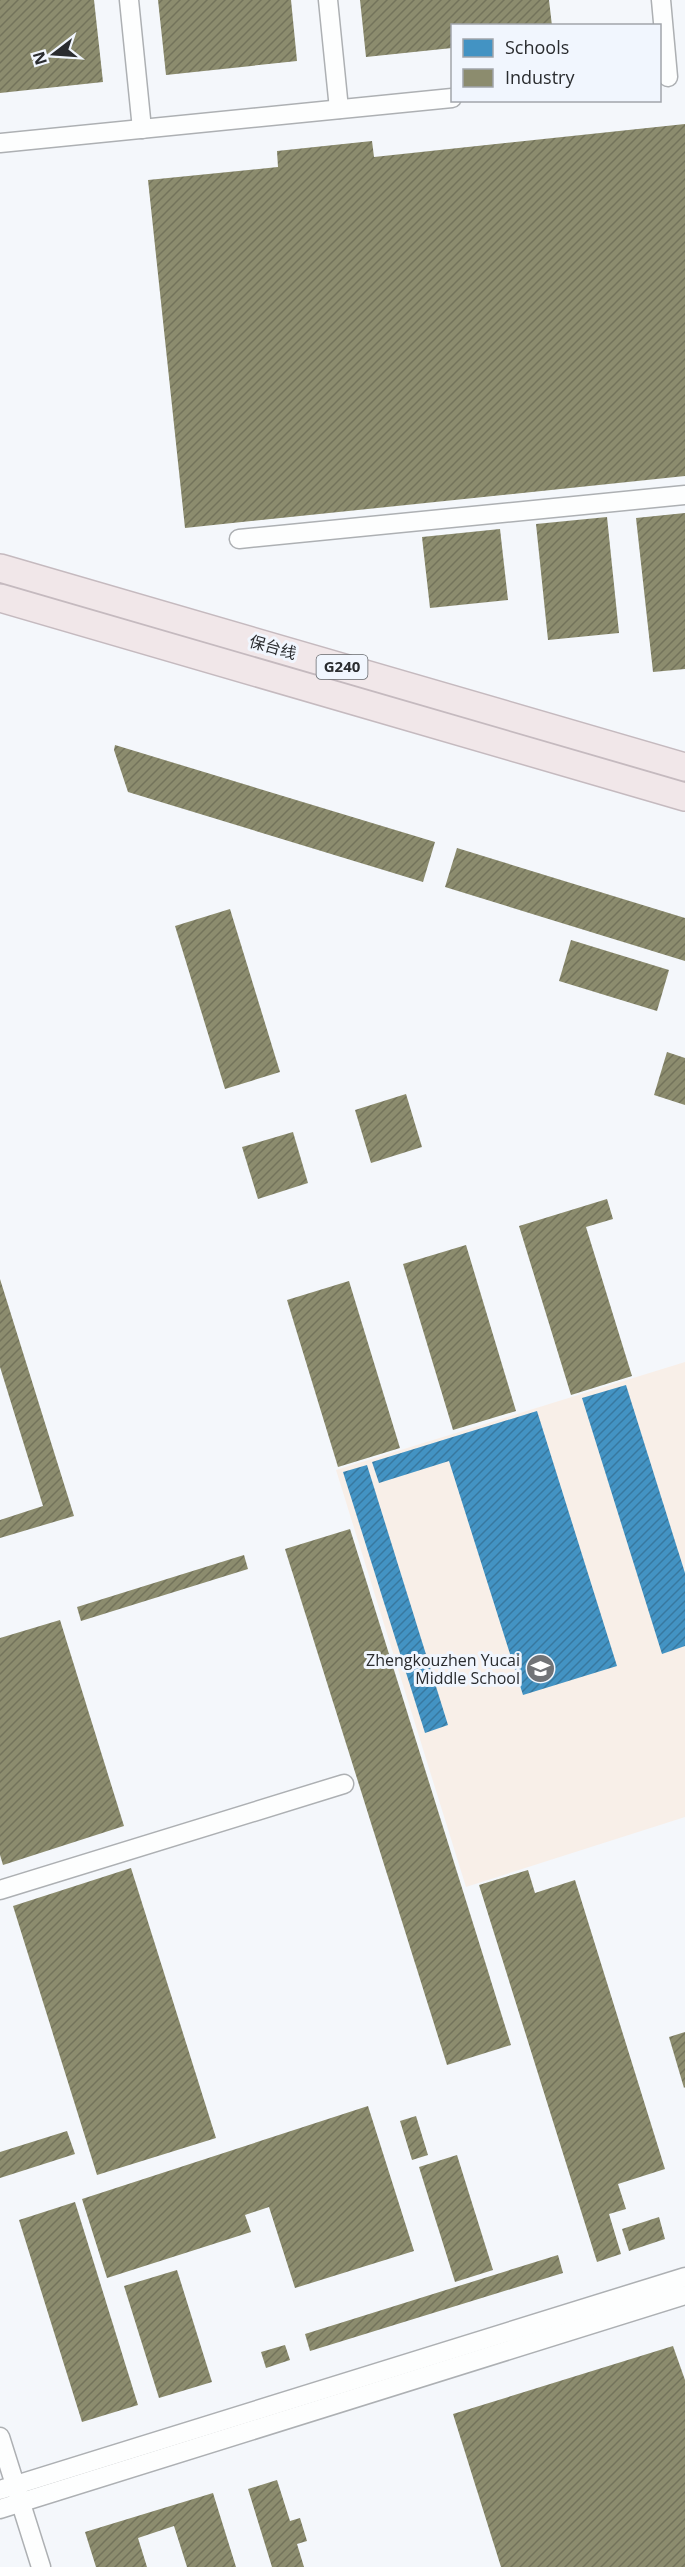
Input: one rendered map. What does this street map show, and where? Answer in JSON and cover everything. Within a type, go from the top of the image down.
[{"type":"highway","name":"保台线","points":[[0,568],[685,767]]},
{"type":"highway","name":"保台线","points":[[0,598],[685,797]]},
{"type":"street","points":[[129,0],[142,129]]},
{"type":"street","points":[[328,0],[339,110]]},
{"type":"street","points":[[661,0],[671,77]]},
{"type":"street","points":[[0,143],[451,98]]},
{"type":"street","points":[[239,539],[685,495]]},
{"type":"street","points":[[0,1890],[344,1784]]},
{"type":"street","points":[[0,2509],[12,2493],[685,2277]]},
{"type":"street","points":[[12,2493],[685,2295]]},
{"type":"street","points":[[0,2437],[12,2493],[41,2567]]},
{"type":"shaded area","name":"Zhengkouzhen Yucai Middle School","points":[[685,1362],[685,1817],[466,1887],[336,1470]]},
{"type":"building: Schools","points":[[626,1385],[685,1573],[685,1646],[662,1654],[582,1398]]},
{"type":"building: Schools","points":[[537,1411],[617,1666],[523,1695],[449,1461],[379,1483],[372,1462]]},
{"type":"building: Schools","points":[[367,1465],[448,1725],[425,1733],[343,1472]]},
{"type":"building: Industry","points":[[0,0],[94,0],[103,82],[0,93]]},
{"type":"building: Industry","points":[[158,0],[291,0],[297,61],[166,75]]},
{"type":"building: Industry","points":[[360,0],[549,0],[552,24],[451,24],[451,48],[366,57]]},
{"type":"building: Industry","points":[[685,124],[685,476],[185,528],[148,180],[278,167],[277,151],[372,141],[374,157]]},
{"type":"building: Industry","points":[[685,513],[685,669],[653,672],[636,518]]},
{"type":"building: Industry","points":[[607,517],[619,633],[548,640],[536,524]]},
{"type":"building: Industry","points":[[500,529],[508,600],[430,608],[422,537]]},
{"type":"building: Industry","points":[[115,745],[435,842],[423,882],[128,792],[114,750]]},
{"type":"building: Industry","points":[[457,848],[685,918],[685,961],[445,887]]},
{"type":"building: Industry","points":[[230,909],[280,1072],[225,1089],[175,926]]},
{"type":"building: Industry","points":[[571,940],[669,970],[657,1011],[559,981]]},
{"type":"building: Industry","points":[[667,1052],[685,1058],[685,1105],[654,1095]]},
{"type":"building: Industry","points":[[406,1094],[422,1147],[371,1163],[355,1110]]},
{"type":"building: Industry","points":[[293,1132],[308,1183],[258,1199],[242,1147]]},
{"type":"building: Industry","points":[[607,1199],[613,1219],[586,1227],[632,1376],[571,1395],[519,1226]]},
{"type":"building: Industry","points":[[466,1245],[516,1411],[453,1430],[403,1264]]},
{"type":"building: Industry","points":[[0,1279],[74,1516],[0,1538],[0,1520],[43,1506],[0,1367]]},
{"type":"building: Industry","points":[[349,1281],[400,1448],[338,1467],[287,1300]]},
{"type":"building: Industry","points":[[350,1529],[511,2045],[447,2065],[285,1549]]},
{"type":"building: Industry","points":[[244,1555],[248,1569],[81,1621],[77,1607]]},
{"type":"building: Industry","points":[[60,1620],[124,1826],[3,1865],[0,1855],[0,1638]]},
{"type":"building: Industry","points":[[131,1868],[216,2138],[97,2175],[13,1906]]},
{"type":"building: Industry","points":[[528,1870],[535,1893],[575,1880],[665,2169],[618,2184],[626,2209],[609,2214],[621,2254],[597,2262],[479,1885]]},
{"type":"building: Industry","points":[[685,2032],[685,2087],[684,2088],[669,2037]]},
{"type":"building: Industry","points":[[368,2106],[414,2251],[295,2288],[269,2207],[245,2215],[251,2232],[107,2278],[82,2199]]},
{"type":"building: Industry","points":[[416,2116],[428,2155],[412,2160],[400,2121]]},
{"type":"building: Industry","points":[[67,2131],[75,2154],[0,2178],[0,2152]]},
{"type":"building: Industry","points":[[457,2155],[493,2270],[455,2282],[419,2167]]},
{"type":"building: Industry","points":[[75,2202],[138,2405],[82,2422],[19,2220]]},
{"type":"building: Industry","points":[[659,2217],[665,2239],[629,2251],[622,2229]]},
{"type":"building: Industry","points":[[558,2255],[563,2273],[310,2351],[305,2334]]},
{"type":"building: Industry","points":[[177,2270],[212,2382],[159,2398],[124,2286]]},
{"type":"building: Industry","points":[[285,2345],[290,2360],[266,2368],[261,2352]]},
{"type":"building: Industry","points":[[673,2346],[685,2380],[685,2567],[501,2567],[453,2414]]},
{"type":"building: Industry","points":[[277,2480],[290,2521],[300,2518],[307,2541],[297,2544],[304,2567],[272,2567],[248,2489]]},
{"type":"building: Industry","points":[[213,2493],[236,2567],[187,2567],[174,2526],[138,2538],[147,2567],[96,2567],[85,2532]]},
{"type":"place","name":"Zhengkouzhen Yucai Middle School","points":[[541,1669]]}]
